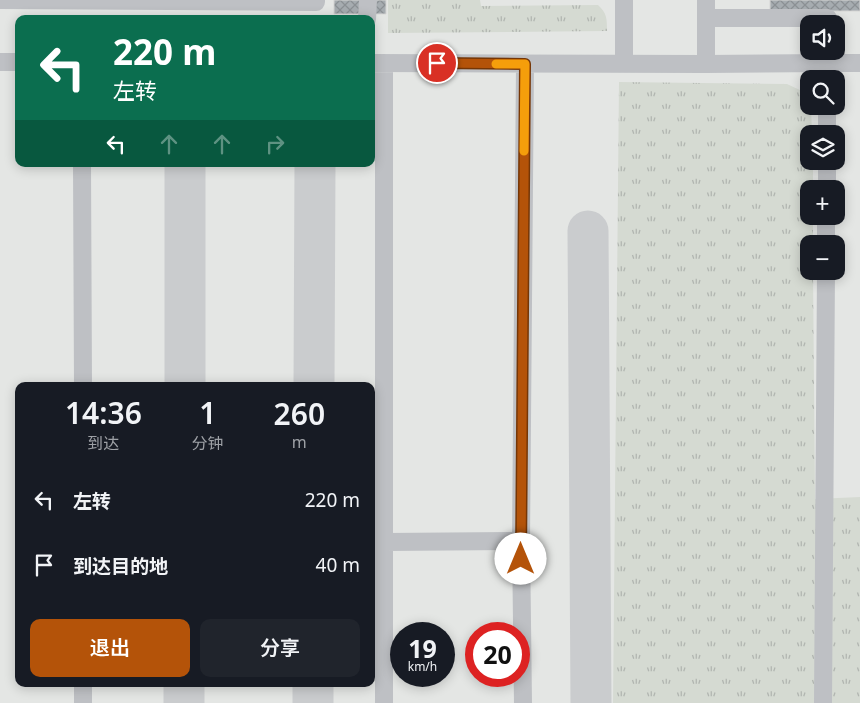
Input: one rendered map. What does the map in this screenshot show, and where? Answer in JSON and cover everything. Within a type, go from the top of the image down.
[{"type":"street","points":[[0,0],[316,2],[316,0]]},
{"type":"street","points":[[367,15],[368,0]]},
{"type":"street","points":[[624,0],[624,64]]},
{"type":"street","points":[[706,0],[706,64]]},
{"type":"street","points":[[706,18],[800,18]]},
{"type":"street","points":[[0,62],[15,62]]},
{"type":"street","points":[[384,703],[385,542],[378,63],[860,63]]},
{"type":"street","points":[[523,703],[521,541],[525,64]]},
{"type":"street","points":[[82,167],[83,382]]},
{"type":"street","points":[[823,703],[826,280]]},
{"type":"street","points":[[385,542],[521,541]]},
{"type":"street","points":[[83,687],[83,703]]},
{"type":"shaded area","points":[[0,0],[860,0],[860,703],[0,703]]},
{"type":"green space","points":[[388,0],[480,0],[481,6],[598,5],[606,16],[607,31],[388,33]]},
{"type":"green space","points":[[619,82],[787,84],[800,90],[800,115],[811,115],[812,125],[800,125],[800,170],[813,170],[813,180],[800,180],[800,225],[813,225],[813,235],[800,235],[800,280],[813,280],[815,499],[860,497],[860,703],[613,703]]},
{"type":"building","points":[[334,0],[386,0],[386,14],[334,14]]},
{"type":"building","points":[[770,0],[860,0],[860,11],[770,11]]},
{"type":"taxiway","points":[[185,167],[185,382]]},
{"type":"taxiway","points":[[314,382],[315,167]]},
{"type":"taxiway","points":[[588,231],[591,703]]},
{"type":"taxiway","points":[[184,687],[184,703]]},
{"type":"taxiway","points":[[313,687],[313,703]]},
{"type":"slow traffic","points":[[496,64],[525,64],[524,151]]},
{"type":"route","points":[[437,63],[525,64],[521,559]]}]
